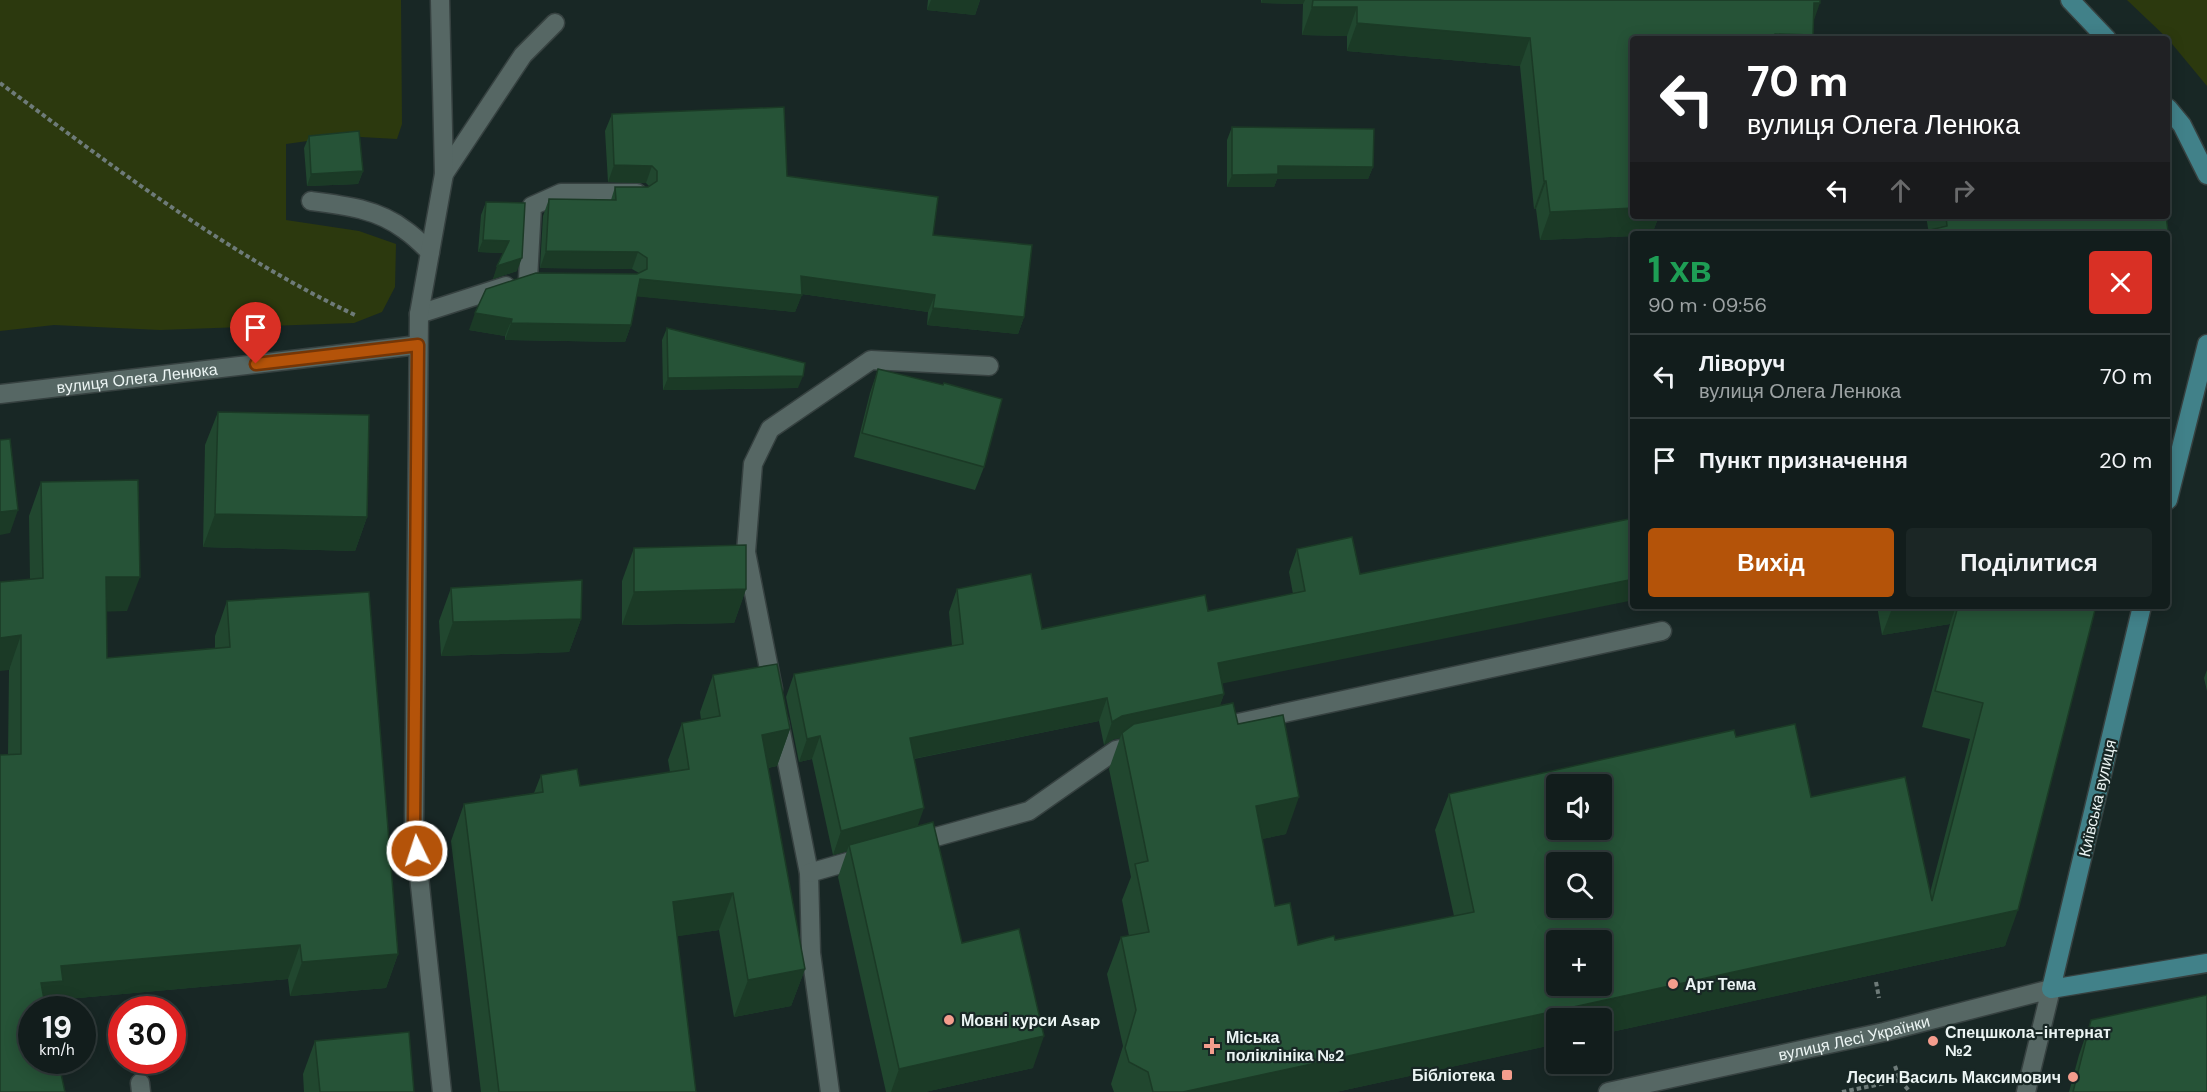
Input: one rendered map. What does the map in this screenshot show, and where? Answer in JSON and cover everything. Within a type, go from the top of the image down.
[{"type":"street","points":[[440,0],[444,174],[419,314],[418,345],[414,829],[442,1092]]},
{"type":"street","points":[[2070,0],[2104,36]]},
{"type":"street","points":[[444,174],[524,55],[555,23]]},
{"type":"street","points":[[2170,110],[2182,125],[2207,175]]},
{"type":"street","points":[[528,279],[532,206],[561,193],[641,193]]},
{"type":"street","points":[[311,201],[349,206],[379,215],[405,229],[430,252]]},
{"type":"street","points":[[419,314],[528,279],[551,279]]},
{"type":"street","points":[[2170,492],[2207,344]]},
{"type":"street","name":"вулиця Олега Ленюка","points":[[0,394],[418,345]]},
{"type":"street","points":[[830,1092],[811,953],[809,873],[746,552],[753,464],[770,429],[871,360],[989,366]]},
{"type":"street","name":"Київська вулиця","points":[[2051,989],[2141,609]]},
{"type":"street","points":[[1197,732],[1662,631]]},
{"type":"street","points":[[809,873],[1029,811],[1116,750],[1151,742]]},
{"type":"street","name":"вулиця Лесі Українки","points":[[1608,1092],[1884,1032],[2051,989],[2207,963]]},
{"type":"street","points":[[2026,1092],[2051,989]]},
{"type":"path","points":[[0,83],[198,224],[312,294],[365,319]]},
{"type":"path","points":[[1842,1092],[1900,1080],[1910,1092]]},
{"type":"green space","points":[[0,0],[401,0],[402,124],[397,139],[343,136],[286,144],[286,220],[359,231],[396,244],[395,287],[382,312],[354,323],[160,330],[54,325],[0,331]]},
{"type":"green space","points":[[2127,0],[2207,0],[2207,86],[2170,41],[2170,36],[2165,36]]},
{"type":"building","points":[[1313,0],[1820,0],[1820,3],[1814,3],[1813,35],[1630,36],[1630,208],[1550,212],[1546,181],[1544,181],[1530,38],[1357,23],[1357,7],[1312,7]]},
{"type":"building","points":[[784,107],[787,176],[938,197],[933,235],[1032,245],[1024,317],[933,308],[935,295],[801,276],[802,295],[640,279],[631,325],[511,323],[512,319],[475,313],[486,289],[536,273],[637,274],[647,269],[647,258],[638,252],[546,251],[549,199],[616,200],[615,187],[648,187],[657,181],[657,171],[652,166],[614,165],[612,114]]},
{"type":"building","points":[[1232,127],[1374,129],[1373,167],[1278,166],[1278,174],[1232,175]]},
{"type":"building","points":[[359,131],[363,171],[311,174],[309,136]]},
{"type":"building","points":[[486,202],[525,203],[522,258],[497,266],[509,241],[483,240]]},
{"type":"building","points":[[1946,219],[2166,219],[2168,231],[1930,231],[1947,226]]},
{"type":"building","points":[[667,328],[805,363],[803,376],[668,378]]},
{"type":"building","points":[[878,369],[943,385],[944,383],[1002,399],[984,467],[862,433]]},
{"type":"building","points":[[218,412],[369,415],[367,517],[215,514]]},
{"type":"building","points":[[10,439],[18,510],[0,512],[0,440]]},
{"type":"building","points":[[138,480],[140,577],[106,577],[107,658],[230,647],[227,601],[369,592],[398,954],[302,962],[300,945],[61,966],[63,981],[41,983],[43,996],[18,996],[18,1074],[61,1074],[65,1092],[0,1092],[0,755],[21,754],[21,635],[0,638],[0,582],[43,578],[41,482]]},
{"type":"building","points":[[1630,519],[1630,580],[1218,663],[1224,694],[1122,716],[1112,722],[1107,698],[910,738],[924,808],[841,831],[820,736],[807,739],[794,674],[963,644],[957,589],[1031,574],[1042,629],[1205,595],[1208,611],[1305,591],[1297,549],[1352,537],[1360,574]]},
{"type":"building","points":[[746,545],[746,589],[634,592],[634,548]]},
{"type":"building","points":[[582,580],[581,619],[453,622],[451,588]]},
{"type":"building","points":[[1957,609],[2095,609],[2018,910],[1568,1008],[1546,1008],[1546,1013],[1183,1092],[1153,1092],[1148,1072],[1129,1062],[1125,1048],[1136,1010],[1121,937],[1149,932],[1135,864],[1148,861],[1122,733],[1134,724],[1233,703],[1238,724],[1283,715],[1299,797],[1256,806],[1275,906],[1290,903],[1298,945],[1334,936],[1335,940],[1474,912],[1449,794],[1734,730],[1736,737],[1795,724],[1811,797],[1905,777],[1932,901],[1983,703],[1935,691]]},
{"type":"building","points":[[777,664],[790,729],[762,735],[805,969],[748,980],[733,893],[673,902],[696,1092],[499,1092],[464,804],[543,792],[541,775],[577,769],[580,786],[689,769],[682,723],[720,716],[713,675]]},
{"type":"building","points":[[933,822],[962,943],[1019,929],[1044,1036],[899,1069],[849,845]]},
{"type":"building","points":[[2207,995],[2207,1092],[2073,1092],[2091,1020]]},
{"type":"building","points":[[409,1032],[414,1092],[320,1092],[315,1041]]},
{"type":"place","name":"Арт Тема","points":[[1673,984]]},
{"type":"place","name":"Мовні курси Asap","points":[[949,1020]]},
{"type":"place","name":"Спецшкола-інтернат №2","points":[[1933,1041]]},
{"type":"place","name":"Міська поліклініка №2","points":[[1212,1046]]},
{"type":"place","name":"Бібліотека","points":[[1507,1075]]},
{"type":"place","name":"Лесин Василь Максимович","points":[[2073,1077]]},
{"type":"route","points":[[256,364],[418,345],[414,829],[417,851]]}]
